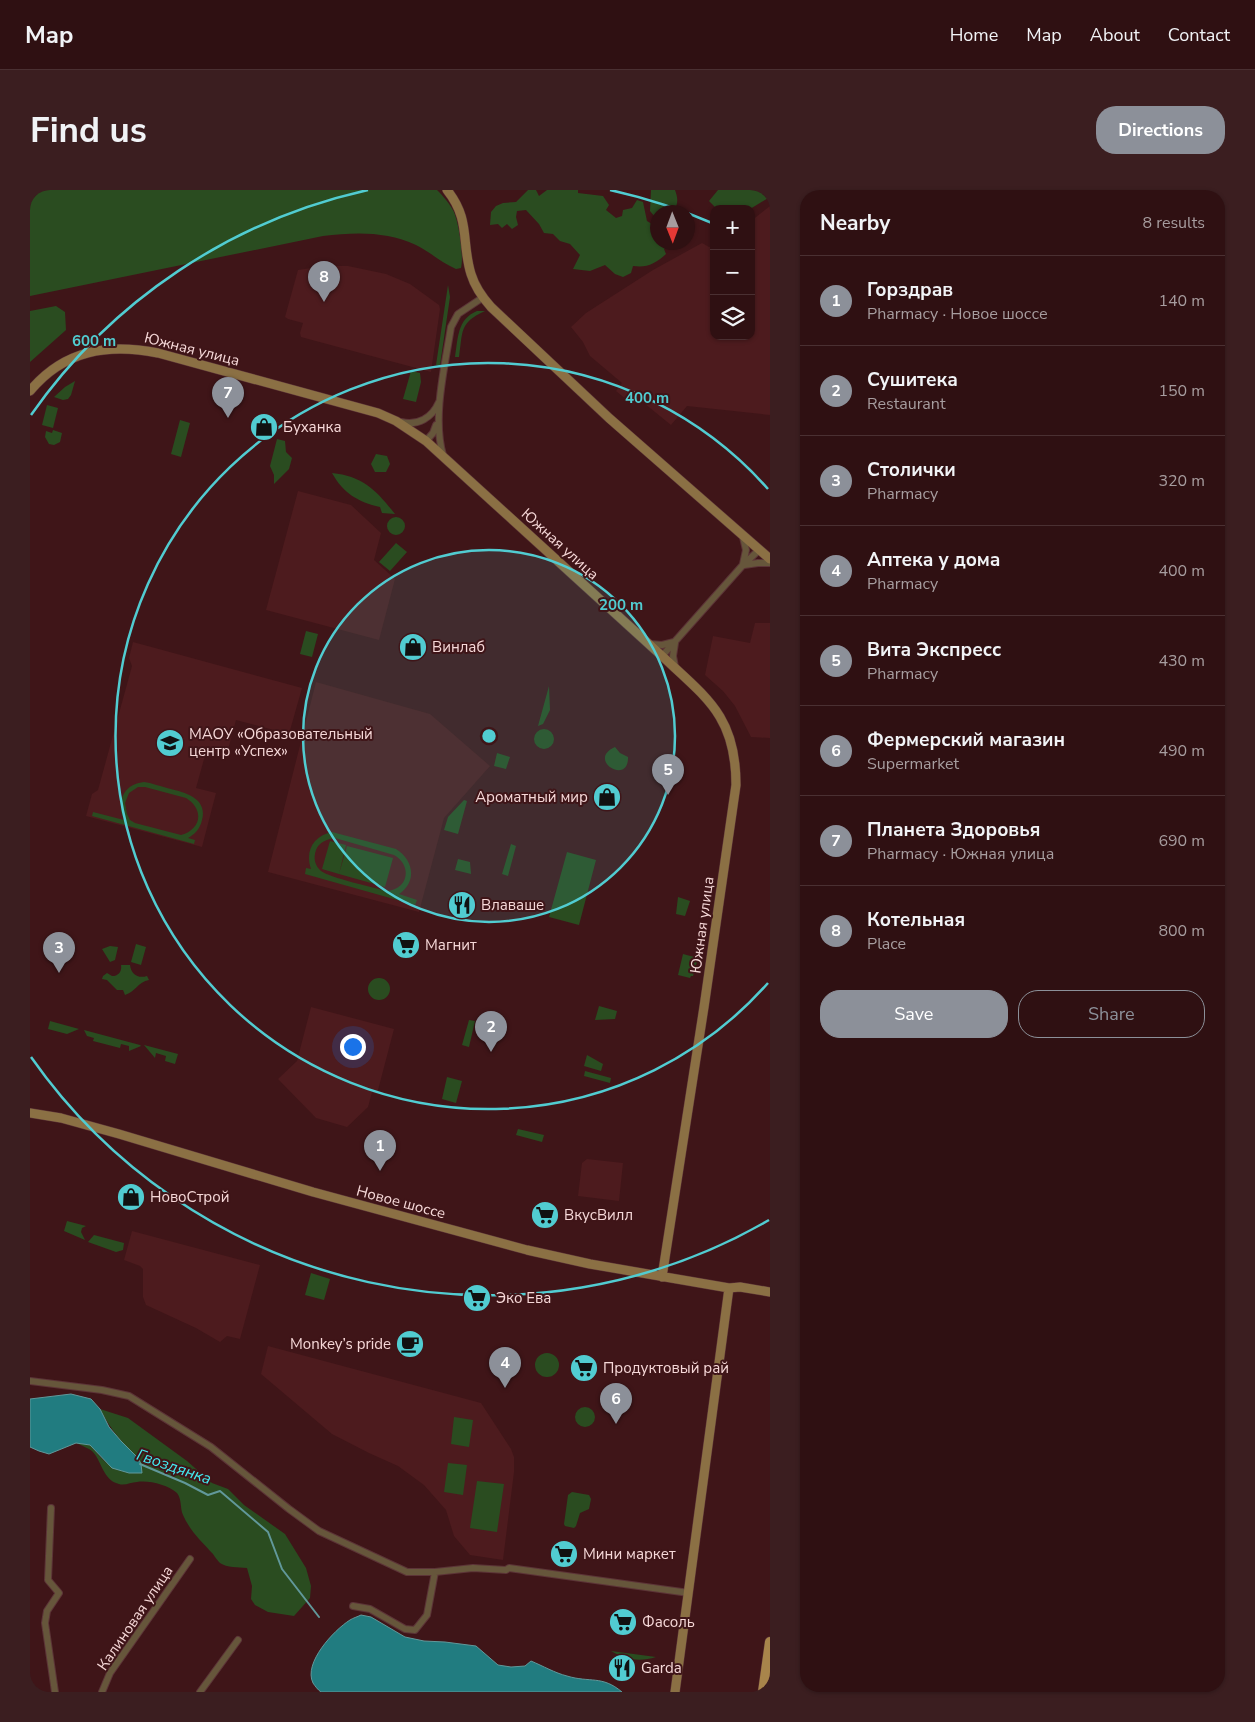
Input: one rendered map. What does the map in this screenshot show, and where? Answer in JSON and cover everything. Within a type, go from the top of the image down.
[{"type":"main road","points":[[762,1692],[770,1642]]},
{"type":"street","points":[[447,190],[459,206],[470,269],[482,298],[609,418],[770,561]]},
{"type":"street","points":[[443,456],[438,419],[451,327],[458,314],[482,298]]},
{"type":"street","name":"Южная улица","points":[[30,391],[50,372],[78,356],[108,348],[125,348],[158,353],[378,413],[396,421],[426,441],[443,456],[710,701],[726,728],[732,744],[736,764],[736,786],[662,1277]]},
{"type":"street","points":[[396,421],[417,423],[424,420],[433,413],[441,393]]},
{"type":"street","points":[[426,441],[433,433],[438,419]]},
{"type":"street","points":[[742,566],[746,550],[743,536]]},
{"type":"street","points":[[662,656],[742,566],[759,550]]},
{"type":"street","points":[[742,566],[770,561]]},
{"type":"street","points":[[649,644],[662,645],[675,641]]},
{"type":"street","points":[[675,641],[673,656],[677,670]]},
{"type":"street","name":"Новое шоссе","points":[[30,1113],[61,1118],[322,1194],[527,1250],[662,1277],[729,1288],[740,1287],[770,1292]]},
{"type":"street","points":[[675,1692],[729,1288]]},
{"type":"street","points":[[30,1381],[102,1390],[129,1396],[212,1447],[319,1531],[407,1572],[435,1572],[473,1568],[506,1570],[509,1568],[689,1593]]},
{"type":"street","points":[[51,1508],[48,1580],[59,1593],[47,1612],[45,1623],[55,1692]]},
{"type":"street","name":"Калиновая улица","points":[[102,1692],[115,1666],[190,1559]]},
{"type":"street","points":[[353,1606],[370,1609],[405,1629],[415,1630],[427,1615],[435,1572]]},
{"type":"street","points":[[200,1692],[238,1640]]},
{"type":"shaded area","points":[[770,206],[770,415],[687,406],[671,425],[639,399],[633,405],[616,391],[622,383],[590,356],[583,342],[571,327],[586,313],[653,270],[689,250],[695,250],[695,247],[702,243],[710,247],[710,340],[755,340],[755,218]]},
{"type":"shaded area","points":[[324,266],[348,266],[386,274],[410,284],[439,305],[431,372],[301,337],[300,333],[303,323],[285,317],[298,270]]},
{"type":"shaded area","points":[[298,491],[351,505],[381,533],[374,560],[395,579],[379,640],[266,610]]},
{"type":"shaded area","points":[[755,623],[770,623],[770,738],[751,737],[735,706],[723,691],[705,675],[713,636],[750,643]]},
{"type":"shaded area","name":"МАОУ «Образовательный центр «Успех»","points":[[133,642],[302,688],[289,734],[236,720],[226,757],[206,752],[196,788],[216,793],[202,847],[86,816],[92,794],[98,790],[132,666],[129,658]]},
{"type":"shaded area","points":[[316,682],[430,714],[490,766],[444,818],[419,912],[268,872]]},
{"type":"shaded area","points":[[311,1007],[394,1029],[377,1094],[372,1092],[368,1107],[347,1127],[316,1118],[278,1079],[297,1061]]},
{"type":"shaded area","points":[[587,1159],[623,1163],[619,1201],[578,1196],[582,1163]]},
{"type":"shaded area","points":[[132,1231],[260,1265],[240,1339],[227,1336],[220,1342],[196,1328],[146,1305],[143,1297],[143,1269],[124,1260]]},
{"type":"shaded area","points":[[268,1346],[481,1403],[511,1449],[514,1457],[514,1472],[503,1560],[470,1555],[454,1536],[446,1510],[424,1485],[398,1466],[332,1434],[261,1374]]},
{"type":"green space","points":[[30,190],[437,190],[444,197],[456,217],[462,263],[461,268],[451,267],[405,240],[382,235],[347,234],[323,236],[30,296]]},
{"type":"green space","points":[[528,190],[536,190],[539,196],[547,190],[578,190],[578,193],[603,196],[609,205],[606,210],[616,218],[622,216],[623,210],[632,208],[637,200],[643,202],[647,221],[650,223],[650,250],[664,250],[666,254],[647,266],[633,266],[631,273],[623,277],[615,274],[605,265],[590,271],[573,269],[580,255],[570,244],[560,241],[553,234],[544,233],[539,224],[526,210],[517,211],[518,225],[512,229],[507,224],[502,228],[498,224],[490,225],[491,212],[496,206],[503,203],[516,202]]},
{"type":"green space","points":[[651,190],[675,190],[676,205],[650,205]]},
{"type":"green space","points":[[718,190],[770,190],[770,197],[755,206],[713,205],[709,201]]},
{"type":"green space","points":[[448,285],[450,297],[440,365],[436,365]]},
{"type":"green space","points":[[56,306],[65,312],[66,330],[30,362],[30,311]]},
{"type":"green space","points":[[477,311],[485,311],[466,324],[462,334],[459,357],[455,357],[462,324],[470,315]]},
{"type":"green space","points":[[411,371],[420,373],[421,382],[416,402],[403,399]]},
{"type":"green space","points":[[75,381],[68,399],[63,400],[54,397],[65,387]]},
{"type":"green space","points":[[47,405],[58,408],[53,428],[42,425]]},
{"type":"green space","points":[[180,420],[190,423],[181,457],[171,454]]},
{"type":"green space","points":[[53,430],[62,433],[60,442],[54,445],[49,444],[45,437],[46,431],[52,433]]},
{"type":"green space","points":[[277,439],[285,441],[286,452],[292,458],[289,469],[274,484],[274,475],[270,466]]},
{"type":"green space","points":[[376,454],[387,456],[390,464],[386,472],[375,472],[371,464]]},
{"type":"green space","points":[[332,473],[361,481],[382,498],[395,514],[382,513],[380,507],[352,496],[341,486]]},
{"type":"green space","points":[[396,517],[402,520],[405,526],[402,532],[396,535],[390,532],[387,526],[390,520]]},
{"type":"green space","points":[[396,543],[407,552],[390,571],[379,562]]},
{"type":"green space","points":[[306,631],[318,634],[312,657],[300,654]]},
{"type":"green space","points":[[549,686],[550,710],[543,724],[538,726]]},
{"type":"green space","points":[[540,729],[548,729],[554,735],[554,743],[548,749],[540,749],[534,743],[534,735]]},
{"type":"green space","points":[[615,747],[620,753],[628,757],[627,765],[622,770],[611,768],[605,758],[607,752]]},
{"type":"green space","points":[[497,753],[510,757],[506,769],[494,766]]},
{"type":"green space","points":[[147,782],[180,791],[198,801],[203,812],[202,820],[197,831],[188,838],[195,840],[194,844],[92,816],[93,812],[124,820],[121,807],[123,795],[131,786]],"holes":[[[138,787],[145,787],[186,798],[196,808],[198,813],[197,824],[181,835],[130,820],[125,803],[129,793]]]},
{"type":"green space","points":[[464,800],[467,801],[458,834],[444,830],[448,817]]},
{"type":"green space","points":[[332,832],[396,849],[407,859],[411,871],[409,883],[399,894],[417,900],[415,905],[305,874],[306,868],[311,869],[309,856],[312,845],[325,834]],"holes":[[[335,838],[394,855],[404,865],[405,877],[399,886],[393,890],[386,891],[326,874],[319,869],[315,859],[315,853],[319,845],[326,840]]]},
{"type":"green space","points":[[330,841],[346,845],[339,874],[322,869]]},
{"type":"green space","points":[[511,844],[516,846],[508,876],[502,874]]},
{"type":"green space","points":[[347,846],[393,858],[385,887],[339,874]]},
{"type":"green space","points":[[567,852],[596,860],[579,925],[549,917]]},
{"type":"green space","points":[[458,859],[470,862],[471,874],[455,870]]},
{"type":"green space","points":[[678,897],[690,901],[685,916],[676,914]]},
{"type":"green space","points":[[136,944],[146,947],[141,965],[131,962]]},
{"type":"green space","points":[[110,946],[118,947],[115,960],[110,962],[102,949]]},
{"type":"green space","points":[[683,954],[698,958],[693,976],[690,978],[678,975]]},
{"type":"green space","points":[[121,965],[130,965],[136,975],[141,977],[147,976],[149,980],[125,995],[123,990],[117,990],[107,980],[102,979],[107,973],[112,976],[118,974]]},
{"type":"green space","points":[[379,978],[387,981],[390,989],[387,997],[379,1000],[371,997],[368,989],[371,981]]},
{"type":"green space","points":[[599,1006],[617,1011],[615,1019],[595,1020]]},
{"type":"green space","points":[[469,1020],[475,1021],[469,1047],[462,1045]]},
{"type":"green space","points":[[50,1021],[79,1029],[67,1034],[48,1029]]},
{"type":"green space","points":[[84,1030],[141,1046],[129,1051],[129,1046],[121,1044],[120,1048],[93,1041],[94,1038],[87,1036]]},
{"type":"green space","points":[[144,1045],[178,1054],[175,1064],[165,1061],[166,1056],[156,1053],[155,1058]]},
{"type":"green space","points":[[587,1055],[603,1064],[601,1071],[584,1066]]},
{"type":"green space","points":[[585,1071],[611,1078],[610,1083],[584,1076]]},
{"type":"green space","points":[[447,1077],[462,1081],[456,1103],[442,1099]]},
{"type":"green space","points":[[518,1129],[544,1135],[542,1142],[516,1135]]},
{"type":"green space","points":[[67,1221],[86,1226],[82,1228],[81,1232],[85,1240],[64,1231]]},
{"type":"green space","points":[[94,1235],[124,1243],[123,1250],[116,1252],[88,1242]]},
{"type":"green space","points":[[311,1273],[330,1279],[324,1300],[305,1295]]},
{"type":"green space","points":[[547,1353],[552,1354],[558,1360],[558,1370],[552,1376],[547,1377],[542,1376],[536,1370],[535,1365],[536,1360],[542,1354]]},
{"type":"green space","points":[[585,1407],[592,1410],[595,1417],[592,1424],[585,1427],[578,1424],[575,1417],[578,1410]]},
{"type":"green space","points":[[100,1409],[128,1418],[187,1461],[212,1483],[228,1489],[244,1505],[285,1534],[306,1568],[311,1586],[310,1598],[294,1616],[268,1612],[255,1605],[251,1599],[252,1586],[247,1568],[229,1567],[220,1563],[189,1526],[182,1513],[179,1495],[173,1490],[153,1482],[121,1484],[109,1479],[93,1452],[76,1443],[90,1445],[107,1463],[116,1469],[129,1473],[138,1458],[126,1447]]},
{"type":"green space","points":[[454,1417],[473,1420],[469,1447],[451,1444]]},
{"type":"green space","points":[[448,1463],[467,1465],[463,1495],[444,1492]]},
{"type":"green space","points":[[477,1481],[504,1484],[497,1532],[470,1528]]},
{"type":"green space","points":[[572,1492],[589,1495],[591,1499],[589,1509],[580,1513],[574,1528],[564,1524],[568,1495]]},
{"type":"green space","points":[[611,1651],[656,1657],[633,1659]]},
{"type":"water","points":[[71,1394],[91,1399],[100,1409],[109,1427],[138,1458],[142,1473],[129,1473],[112,1468],[90,1445],[76,1443],[49,1454],[30,1447],[30,1399]]},
{"type":"water","points":[[361,1615],[371,1617],[405,1637],[424,1641],[476,1646],[498,1665],[511,1667],[525,1666],[531,1661],[567,1676],[608,1683],[622,1692],[321,1692],[313,1683],[311,1675],[316,1657],[336,1631],[350,1620]]},
{"type":"waterway","name":"Гвоздянка","points":[[140,1464],[208,1495],[220,1491],[268,1532],[282,1569],[319,1617]]},
{"type":"place","name":"Котельная","points":[[324,302]]},
{"type":"place","name":"Планета Здоровья","points":[[228,418]]},
{"type":"place","name":"Буханка","points":[[264,427]]},
{"type":"place","name":"Винлаб","points":[[413,647]]},
{"type":"place","name":"МАОУ «Образовательный центр «Успех»","points":[[170,743]]},
{"type":"place","name":"Вита Экспресс","points":[[668,795]]},
{"type":"place","name":"Ароматный мир","points":[[607,797]]},
{"type":"place","name":"Влаваше","points":[[462,905]]},
{"type":"place","name":"Магнит","points":[[406,945]]},
{"type":"place","name":"Столички","points":[[59,973]]},
{"type":"place","name":"Сушитека","points":[[491,1052]]},
{"type":"place","name":"Горздрав","points":[[380,1171]]},
{"type":"place","name":"НовоСтрой","points":[[131,1197]]},
{"type":"place","name":"ВкусВилл","points":[[545,1215]]},
{"type":"place","name":"Эко Ева","points":[[477,1298]]},
{"type":"place","name":"Monkey’s pride","points":[[410,1344]]},
{"type":"place","name":"Продуктовый рай","points":[[584,1368]]},
{"type":"place","name":"Аптека у дома","points":[[505,1388]]},
{"type":"place","name":"Фермерский магазин","points":[[616,1424]]},
{"type":"place","name":"Мини маркет","points":[[564,1554]]},
{"type":"place","name":"Фасоль","points":[[623,1622]]},
{"type":"place","name":"Garda","points":[[622,1668]]}]
